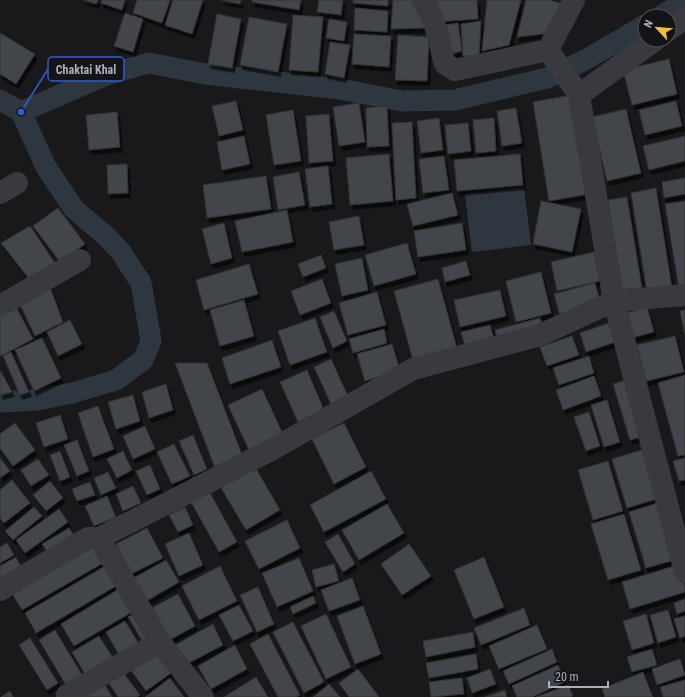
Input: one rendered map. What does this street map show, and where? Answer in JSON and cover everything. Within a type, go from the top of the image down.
[{"type":"street","points":[[422,0],[427,6],[436,30],[445,64],[455,70],[548,50]]},
{"type":"street","points":[[548,50],[574,0]]},
{"type":"street","points":[[579,95],[644,48]]},
{"type":"street","points":[[548,50],[579,95],[614,301],[685,572]]},
{"type":"street","points":[[0,306],[80,260]]},
{"type":"street","points":[[0,590],[88,538],[99,538],[273,449],[413,369],[540,335],[614,301],[685,295]]},
{"type":"street","points":[[99,538],[160,642],[203,697]]},
{"type":"street","points":[[67,694],[160,642]]},
{"type":"shaded area","points":[[524,187],[531,245],[472,252],[465,194]]},
{"type":"building","points":[[84,0],[98,0],[96,4]]},
{"type":"building","points":[[102,0],[125,0],[122,10],[101,3]]},
{"type":"building","points":[[137,0],[170,0],[162,23],[133,13]]},
{"type":"building","points":[[173,0],[203,0],[192,34],[165,25]]},
{"type":"building","points":[[221,0],[241,0],[240,4]]},
{"type":"building","points":[[252,0],[301,0],[299,10],[252,2]]},
{"type":"building","points":[[319,0],[343,0],[341,15],[317,12]]},
{"type":"building","points":[[353,0],[388,0],[388,6],[353,3]]},
{"type":"building","points":[[393,0],[415,0],[426,28],[391,29]]},
{"type":"building","points":[[434,0],[477,0],[478,19],[435,22]]},
{"type":"building","points":[[487,0],[521,0],[509,45],[482,51]]},
{"type":"building","points":[[526,0],[549,0],[563,4],[551,33],[517,37]]},
{"type":"building","points":[[355,8],[388,11],[387,32],[354,30]]},
{"type":"building","points":[[125,13],[143,19],[133,52],[114,46]]},
{"type":"building","points":[[217,14],[241,19],[232,68],[208,64]]},
{"type":"building","points":[[293,15],[323,17],[318,72],[289,70]]},
{"type":"building","points":[[249,17],[287,24],[278,72],[240,65]]},
{"type":"building","points":[[329,19],[347,22],[344,41],[326,38]]},
{"type":"building","points":[[481,21],[479,55],[463,56],[461,24]]},
{"type":"building","points":[[458,23],[462,51],[455,53],[446,49],[439,26]]},
{"type":"building","points":[[0,33],[35,54],[16,84],[0,74]]},
{"type":"building","points":[[354,34],[391,36],[389,67],[352,64]]},
{"type":"building","points":[[398,35],[429,37],[427,81],[395,80]]},
{"type":"building","points":[[330,42],[350,45],[344,78],[325,74]]},
{"type":"building","points":[[669,59],[677,94],[632,105],[623,70]]},
{"type":"building","points":[[572,95],[589,194],[549,201],[533,102]]},
{"type":"building","points":[[236,101],[243,130],[219,136],[212,106]]},
{"type":"building","points":[[676,101],[682,126],[645,135],[639,110]]},
{"type":"building","points":[[359,103],[365,142],[339,146],[333,107]]},
{"type":"building","points":[[387,106],[389,146],[367,147],[366,108]]},
{"type":"building","points":[[516,108],[522,143],[502,146],[497,111]]},
{"type":"building","points":[[626,109],[641,173],[607,181],[592,117]]},
{"type":"building","points":[[293,110],[301,161],[274,165],[266,115]]},
{"type":"building","points":[[117,112],[120,147],[89,150],[86,115]]},
{"type":"building","points":[[329,114],[333,161],[309,163],[306,116]]},
{"type":"building","points":[[439,118],[443,150],[421,153],[417,121]]},
{"type":"building","points":[[494,118],[496,151],[476,153],[473,120]]},
{"type":"building","points":[[412,122],[416,198],[396,200],[392,123]]},
{"type":"building","points":[[468,123],[471,151],[448,154],[445,125]]},
{"type":"building","points":[[244,136],[250,164],[222,170],[217,142]]},
{"type":"building","points":[[685,136],[685,161],[649,170],[643,146]]},
{"type":"building","points":[[389,154],[393,201],[350,205],[346,158]]},
{"type":"building","points":[[520,154],[523,185],[457,191],[454,160]]},
{"type":"building","points":[[444,156],[449,190],[423,193],[419,159]]},
{"type":"building","points":[[127,164],[128,193],[108,194],[107,165]]},
{"type":"building","points":[[328,166],[332,204],[310,207],[305,169]]},
{"type":"building","points":[[299,172],[305,205],[278,210],[273,177]]},
{"type":"building","points":[[266,176],[271,209],[207,218],[203,185]]},
{"type":"building","points":[[685,178],[685,194],[664,198],[662,182]]},
{"type":"building","points":[[656,188],[672,288],[647,292],[631,193]]},
{"type":"building","points":[[452,193],[458,215],[413,226],[407,204]]},
{"type":"building","points":[[627,197],[642,288],[622,292],[608,200]]},
{"type":"building","points":[[541,201],[581,209],[572,252],[533,244]]},
{"type":"building","points":[[685,201],[685,288],[679,289],[665,204]]},
{"type":"building","points":[[58,208],[85,244],[60,262],[33,226]]},
{"type":"building","points":[[287,210],[293,242],[242,252],[235,221]]},
{"type":"building","points":[[359,216],[364,245],[334,250],[329,222]]},
{"type":"building","points":[[224,223],[232,258],[211,264],[202,229]]},
{"type":"building","points":[[462,223],[466,250],[418,257],[414,231]]},
{"type":"building","points":[[30,226],[55,263],[30,280],[1,243]]},
{"type":"building","points":[[407,243],[416,274],[374,286],[365,255]]},
{"type":"building","points":[[594,252],[600,281],[557,291],[551,262]]},
{"type":"building","points":[[321,255],[326,268],[303,277],[298,264]]},
{"type":"building","points":[[362,258],[368,290],[342,296],[335,264]]},
{"type":"building","points":[[466,261],[470,275],[445,282],[442,268]]},
{"type":"building","points":[[249,264],[258,294],[204,310],[196,280]]},
{"type":"building","points":[[541,272],[551,313],[516,322],[506,281]]},
{"type":"building","points":[[322,279],[331,303],[300,315],[291,291]]},
{"type":"building","points":[[438,279],[458,352],[414,364],[394,291]]},
{"type":"building","points":[[48,282],[63,322],[35,336],[18,300]]},
{"type":"building","points":[[595,283],[601,305],[560,316],[554,294]]},
{"type":"building","points":[[500,290],[506,316],[460,327],[454,300]]},
{"type":"building","points":[[377,292],[386,325],[348,335],[339,303]]},
{"type":"building","points":[[244,300],[254,336],[220,346],[210,310]]},
{"type":"building","points":[[15,305],[33,339],[1,356],[0,313]]},
{"type":"building","points":[[647,307],[654,332],[631,338],[624,314]]},
{"type":"building","points":[[685,310],[685,335],[680,311]]},
{"type":"building","points":[[334,311],[347,341],[333,348],[320,317]]},
{"type":"building","points":[[315,318],[327,352],[290,365],[278,331]]},
{"type":"building","points":[[540,318],[544,331],[499,343],[495,330]]},
{"type":"building","points":[[70,320],[82,344],[58,356],[47,332]]},
{"type":"building","points":[[612,322],[618,341],[586,352],[580,333]]},
{"type":"building","points":[[490,325],[495,343],[466,350],[461,332]]},
{"type":"building","points":[[384,329],[387,343],[353,353],[349,339]]},
{"type":"building","points":[[572,336],[579,355],[547,366],[540,347]]},
{"type":"building","points":[[675,336],[684,372],[646,381],[637,345]]},
{"type":"building","points":[[42,338],[61,378],[34,391],[15,350]]},
{"type":"building","points":[[272,340],[281,367],[230,384],[222,358]]},
{"type":"building","points":[[392,344],[400,370],[365,381],[357,354]]},
{"type":"building","points":[[11,352],[29,392],[20,395],[3,356]]},
{"type":"building","points":[[589,356],[594,373],[559,385],[553,368]]},
{"type":"building","points":[[331,359],[348,396],[331,404],[314,367]]},
{"type":"building","points":[[175,363],[207,363],[243,457],[215,468]]},
{"type":"building","points":[[0,370],[12,392],[0,395]]},
{"type":"building","points":[[307,370],[324,410],[298,422],[280,382]]},
{"type":"building","points":[[685,375],[685,455],[678,456],[658,383]]},
{"type":"building","points":[[594,376],[601,396],[563,410],[556,390]]},
{"type":"building","points":[[630,379],[646,436],[630,440],[613,384]]},
{"type":"building","points":[[166,384],[173,410],[149,418],[142,392]]},
{"type":"building","points":[[262,389],[283,434],[249,450],[228,405]]},
{"type":"building","points":[[133,395],[140,421],[116,429],[108,402]]},
{"type":"building","points":[[607,400],[620,442],[604,447],[591,405]]},
{"type":"building","points":[[98,406],[114,449],[93,457],[78,413]]},
{"type":"building","points":[[589,412],[600,446],[586,451],[574,417]]},
{"type":"building","points":[[60,415],[68,439],[44,447],[36,423]]},
{"type":"building","points":[[15,423],[35,450],[13,466],[0,448],[0,434]]},
{"type":"building","points":[[344,423],[366,467],[334,484],[312,439]]},
{"type":"building","points":[[145,426],[155,449],[133,459],[123,436]]},
{"type":"building","points":[[193,435],[207,469],[194,475],[179,441]]},
{"type":"building","points":[[77,440],[89,471],[77,476],[64,445]]},
{"type":"building","points":[[174,444],[190,476],[172,484],[157,452]]},
{"type":"building","points":[[645,449],[660,498],[627,508],[612,459]]},
{"type":"building","points":[[60,451],[70,477],[60,481],[50,455]]},
{"type":"building","points":[[123,451],[132,470],[117,478],[107,459]]},
{"type":"building","points":[[0,458],[10,471],[0,478]]},
{"type":"building","points":[[685,458],[685,480],[679,481],[673,461]]},
{"type":"building","points":[[38,459],[49,475],[31,486],[21,470]]},
{"type":"building","points":[[608,461],[623,511],[593,520],[578,470]]},
{"type":"building","points":[[150,465],[160,489],[147,495],[136,471]]},
{"type":"building","points":[[254,465],[280,510],[246,530],[220,486]]},
{"type":"building","points":[[371,471],[386,499],[324,532],[310,505]]},
{"type":"building","points":[[108,472],[116,488],[101,495],[94,478]]},
{"type":"building","points":[[12,480],[30,503],[4,523],[0,518],[0,490]]},
{"type":"building","points":[[50,481],[63,498],[46,511],[33,495]]},
{"type":"building","points":[[90,482],[95,495],[77,501],[72,489]]},
{"type":"building","points":[[133,486],[141,503],[123,511],[116,494]]},
{"type":"building","points":[[209,491],[237,542],[219,552],[191,502]]},
{"type":"building","points":[[107,496],[116,517],[94,526],[85,506]]},
{"type":"building","points":[[661,502],[678,559],[646,568],[629,512]]},
{"type":"building","points":[[387,504],[404,533],[359,560],[342,530]]},
{"type":"building","points":[[34,507],[42,516],[13,540],[5,531]]},
{"type":"building","points":[[185,507],[193,525],[178,532],[169,515]]},
{"type":"building","points":[[59,509],[68,522],[25,553],[16,540]]},
{"type":"building","points":[[624,514],[641,570],[608,580],[591,524]]},
{"type":"building","points":[[287,520],[300,548],[259,569],[245,541]]},
{"type":"building","points":[[69,528],[76,538],[49,555],[42,544]]},
{"type":"building","points":[[147,528],[163,558],[131,574],[116,544]]},
{"type":"building","points":[[189,533],[203,565],[179,576],[165,544]]},
{"type":"building","points":[[338,534],[355,564],[343,572],[325,542]]},
{"type":"building","points":[[90,542],[103,563],[22,610],[10,590]]},
{"type":"building","points":[[7,543],[14,555],[0,563],[0,547]]},
{"type":"building","points":[[409,544],[431,576],[402,595],[381,564]]},
{"type":"building","points":[[16,557],[23,571],[0,584],[0,566]]},
{"type":"building","points":[[484,557],[504,607],[474,619],[454,570]]},
{"type":"building","points":[[299,558],[313,591],[277,607],[262,573]]},
{"type":"building","points":[[166,560],[179,582],[143,603],[130,580]]},
{"type":"building","points":[[334,564],[339,581],[316,587],[312,570]]},
{"type":"building","points":[[678,565],[685,587],[685,592],[630,609],[622,582]]},
{"type":"building","points":[[105,566],[116,586],[36,633],[25,613]]},
{"type":"building","points":[[220,566],[237,601],[199,620],[182,586]]},
{"type":"building","points":[[352,578],[360,600],[329,611],[321,590]]},
{"type":"building","points":[[258,587],[274,624],[257,632],[240,595]]},
{"type":"building","points":[[119,589],[132,612],[74,646],[61,624]]},
{"type":"building","points":[[178,594],[195,626],[166,642],[148,610]]},
{"type":"building","points":[[313,596],[316,603],[293,614],[290,607]]},
{"type":"building","points":[[685,599],[685,611],[677,614],[674,603]]},
{"type":"building","points":[[239,605],[253,631],[233,641],[219,615]]},
{"type":"building","points":[[363,606],[381,654],[355,664],[337,616]]},
{"type":"building","points":[[524,608],[530,625],[481,645],[474,628]]},
{"type":"building","points":[[668,610],[676,637],[658,643],[650,615]]},
{"type":"building","points":[[138,612],[154,639],[144,644],[128,617]]},
{"type":"building","points":[[326,614],[351,667],[326,679],[301,626]]},
{"type":"building","points":[[646,614],[654,643],[632,650],[623,621]]},
{"type":"building","points":[[685,616],[685,636],[680,638],[674,619]]},
{"type":"building","points":[[125,621],[140,646],[121,658],[106,632]]},
{"type":"building","points":[[293,622],[324,682],[304,693],[273,632]]},
{"type":"building","points":[[213,624],[223,645],[185,665],[175,645]]},
{"type":"building","points":[[537,625],[547,649],[499,669],[489,646]]},
{"type":"building","points":[[55,630],[82,675],[66,685],[39,640]]},
{"type":"building","points":[[473,632],[475,647],[426,657],[423,641]]},
{"type":"building","points":[[268,634],[300,695],[296,697],[278,697],[250,644]]},
{"type":"building","points":[[99,636],[116,663],[88,679],[72,652]]},
{"type":"building","points":[[30,638],[58,683],[47,690],[19,645]]},
{"type":"building","points":[[235,645],[247,669],[211,689],[198,666]]},
{"type":"building","points":[[552,649],[557,662],[509,684],[503,671]]},
{"type":"building","points":[[652,649],[657,665],[632,672],[627,657]]},
{"type":"building","points":[[154,650],[171,673],[146,691],[130,669]]},
{"type":"building","points":[[476,654],[478,669],[429,678],[426,663]]},
{"type":"building","points":[[680,659],[685,675],[657,685],[652,669]]},
{"type":"building","points":[[558,665],[565,682],[532,697],[517,697],[512,686]]},
{"type":"building","points":[[358,669],[379,697],[349,697],[339,683]]},
{"type":"building","points":[[490,669],[496,684],[472,693],[467,678]]},
{"type":"building","points":[[122,671],[140,695],[137,697],[118,697],[108,682]]},
{"type":"building","points":[[643,672],[653,697],[605,697],[602,689]]},
{"type":"building","points":[[256,677],[268,697],[224,697]]},
{"type":"building","points":[[170,678],[184,697],[145,697]]},
{"type":"building","points":[[462,678],[464,694],[431,697],[429,682]]},
{"type":"building","points":[[685,680],[685,697],[663,697],[660,687]]},
{"type":"building","points":[[329,684],[340,697],[313,697]]},
{"type":"building","points":[[105,685],[112,697],[84,697]]},
{"type":"building","points":[[568,685],[573,696],[536,697]]},
{"type":"building","points":[[505,690],[507,697],[485,697]]},
{"type":"building","points":[[10,691],[13,697],[1,697]]},
{"type":"waterway","points":[[675,8],[685,2]]},
{"type":"waterway","points":[[21,112],[106,75],[149,63],[205,74],[340,89],[402,101],[455,100],[547,78],[585,60],[637,30]]},
{"type":"waterway","points":[[0,100],[21,112]]},
{"type":"waterway","points":[[0,402],[37,400],[72,393],[116,380],[143,360],[151,341],[141,283],[121,252],[105,235],[74,209],[46,167],[21,112]]},
{"type":"place","name":"Chaktai Khal","points":[[21,112]]}]
